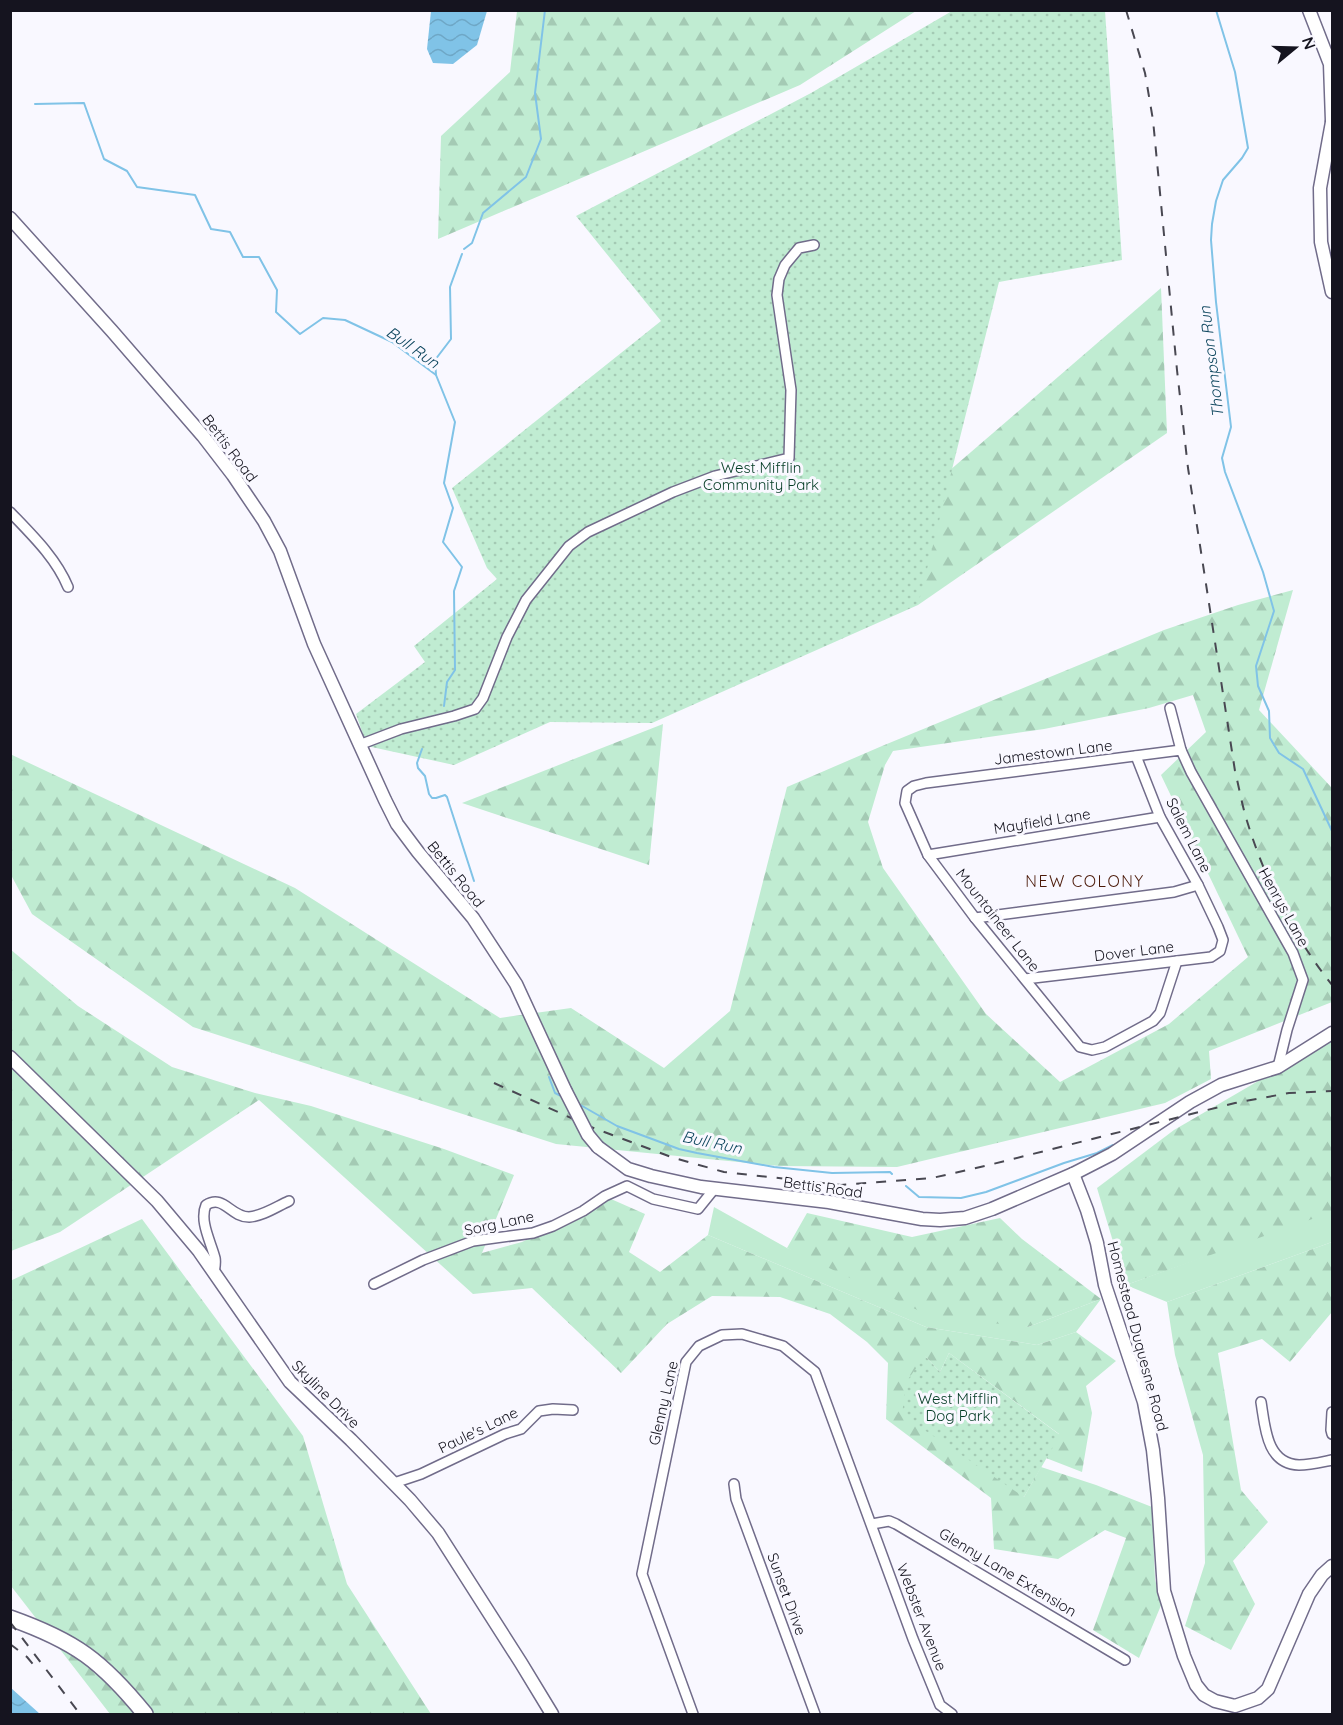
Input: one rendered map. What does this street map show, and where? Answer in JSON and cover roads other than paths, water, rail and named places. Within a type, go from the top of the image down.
[{"type":"main road","points":[[10,1618],[53,1634],[90,1656],[117,1681],[145,1714]]},
{"type":"street","points":[[1310,10],[1330,64],[1332,121],[1320,188],[1321,242],[1332,292]]},
{"type":"street","name":"Bettis Road","points":[[10,218],[171,397],[203,436],[264,521],[280,551],[314,644],[384,800],[397,824],[418,852],[473,918],[516,984],[565,1090],[588,1135],[598,1147],[628,1169],[651,1176],[715,1188],[829,1202],[922,1219],[965,1218],[992,1209],[1072,1174]]},
{"type":"street","points":[[359,745],[401,729],[454,716],[475,708],[483,698],[507,637],[526,600],[569,546],[588,532],[673,492],[715,476],[789,458],[791,390],[777,295],[779,279],[785,265],[799,248],[813,245]]},
{"type":"street","points":[[10,512],[47,553],[68,587]]},
{"type":"street","points":[[1170,708],[1181,750]]},
{"type":"street","name":"Jamestown Lane","points":[[907,791],[914,786],[926,783],[1181,750]]},
{"type":"street","name":"Henrys Lane","points":[[1181,750],[1191,772],[1293,953],[1303,980],[1287,1029],[1278,1067]]},
{"type":"street","name":"Salem Lane","points":[[1136,756],[1160,817],[1198,885],[1218,927]]},
{"type":"street","name":"Mountaineer Lane","points":[[907,791],[905,803],[928,855],[975,918],[1080,1047],[1092,1050],[1105,1047],[1153,1021],[1160,1012],[1177,961]]},
{"type":"street","name":"Mayfield Lane","points":[[928,855],[1160,817]]},
{"type":"street","points":[[975,918],[1174,891],[1198,885]]},
{"type":"street","name":"Dover Lane","points":[[1024,979],[1210,957],[1220,951],[1223,940],[1218,927]]},
{"type":"street","points":[[1072,1174],[1112,1154],[1221,1084],[1278,1067],[1332,1033]]},
{"type":"street","name":"Skyline Drive","points":[[10,1057],[157,1201],[199,1251],[290,1382],[394,1483],[438,1533],[552,1714]]},
{"type":"street","name":"Homestead Duquesne Road","points":[[1072,1174],[1097,1243],[1105,1285],[1144,1402],[1155,1469],[1164,1591],[1184,1656],[1196,1684],[1204,1695],[1235,1707],[1258,1698],[1268,1689],[1309,1594],[1322,1575],[1332,1566]]},
{"type":"street","name":"Sorg Lane","points":[[374,1284],[423,1260],[473,1241],[532,1233],[553,1226],[627,1186],[653,1199],[698,1209],[715,1188]]},
{"type":"street","points":[[214,1273],[215,1260],[205,1221],[206,1204],[214,1201],[220,1202],[238,1215],[248,1217],[261,1215],[289,1201]]},
{"type":"street","name":"Glenny Lane","points":[[693,1714],[642,1574],[686,1362],[699,1346],[722,1335],[742,1334],[783,1346],[815,1372],[872,1524]]},
{"type":"street","points":[[1261,1401],[1268,1442],[1281,1459],[1299,1465],[1332,1460]]},
{"type":"street","name":"Paule's Lane","points":[[394,1483],[422,1473],[505,1434],[521,1430],[539,1412],[553,1409],[573,1410]]},
{"type":"street","points":[[1332,1412],[1330,1430],[1332,1434]]},
{"type":"street","name":"Sunset Drive","points":[[734,1484],[736,1499],[815,1714]]},
{"type":"street","name":"Glenny Lane Extension","points":[[872,1524],[889,1521],[896,1524],[1125,1659]]},
{"type":"street","name":"Webster Avenue","points":[[872,1524],[913,1639],[940,1705],[952,1714]]},
{"type":"water","points":[[431,11],[487,11],[477,45],[453,64],[433,63],[427,49]]},
{"type":"water","points":[[11,1688],[40,1714],[11,1714]]},
{"type":"waterway","points":[[464,249],[472,243],[483,213],[526,177],[541,139],[535,93],[545,10]]},
{"type":"waterway","name":"Thompson Run","points":[[1216,10],[1235,72],[1248,148],[1223,180],[1212,224],[1211,240],[1216,302],[1231,427],[1222,458],[1225,472],[1263,572],[1274,611],[1256,666],[1258,686],[1269,711],[1270,738],[1279,753],[1303,769],[1332,831]]},
{"type":"waterway","name":"Bull Run","points":[[35,104],[84,103],[104,159],[127,171],[137,187],[195,195],[211,229],[230,232],[243,257],[259,257],[277,290],[276,312],[300,334],[323,318],[345,320],[392,342],[436,375],[455,422],[444,483],[453,508],[443,542],[462,567],[454,591],[455,670],[447,682],[444,706]]},
{"type":"waterway","points":[[436,375],[435,360],[451,339],[450,287],[462,254]]},
{"type":"waterway","name":"Bull Run","points":[[422,749],[417,763],[418,768],[425,776],[432,798],[445,795],[447,797],[474,881]]},
{"type":"waterway","name":"Bull Run","points":[[549,1077],[555,1093],[561,1096]]},
{"type":"waterway","name":"Bull Run","points":[[577,1103],[617,1126],[679,1149],[774,1167],[832,1173],[890,1172],[892,1174]]},
{"type":"waterway","name":"Bull Run","points":[[906,1186],[919,1197],[961,1198],[986,1192],[1097,1153],[1113,1145]]},
{"type":"railway","points":[[1126,10],[1145,73],[1153,120],[1188,468],[1235,771],[1254,843],[1272,886],[1293,928],[1332,985]]},
{"type":"railway","points":[[494,1083],[591,1127],[674,1158],[724,1172],[841,1185],[932,1178],[1235,1103],[1289,1093],[1332,1091]]},
{"type":"railway","points":[[10,1622],[80,1714]]},
{"type":"railway","points":[[10,1644],[27,1657],[37,1669]]},
{"type":"district","name":"NEW COLONY","points":[[1085,881]]},
{"type":"park label","name":"West Mifflin Community Park","points":[[761,476]]},
{"type":"park label","name":"West Mifflin Dog Park","points":[[958,1406]]}]
